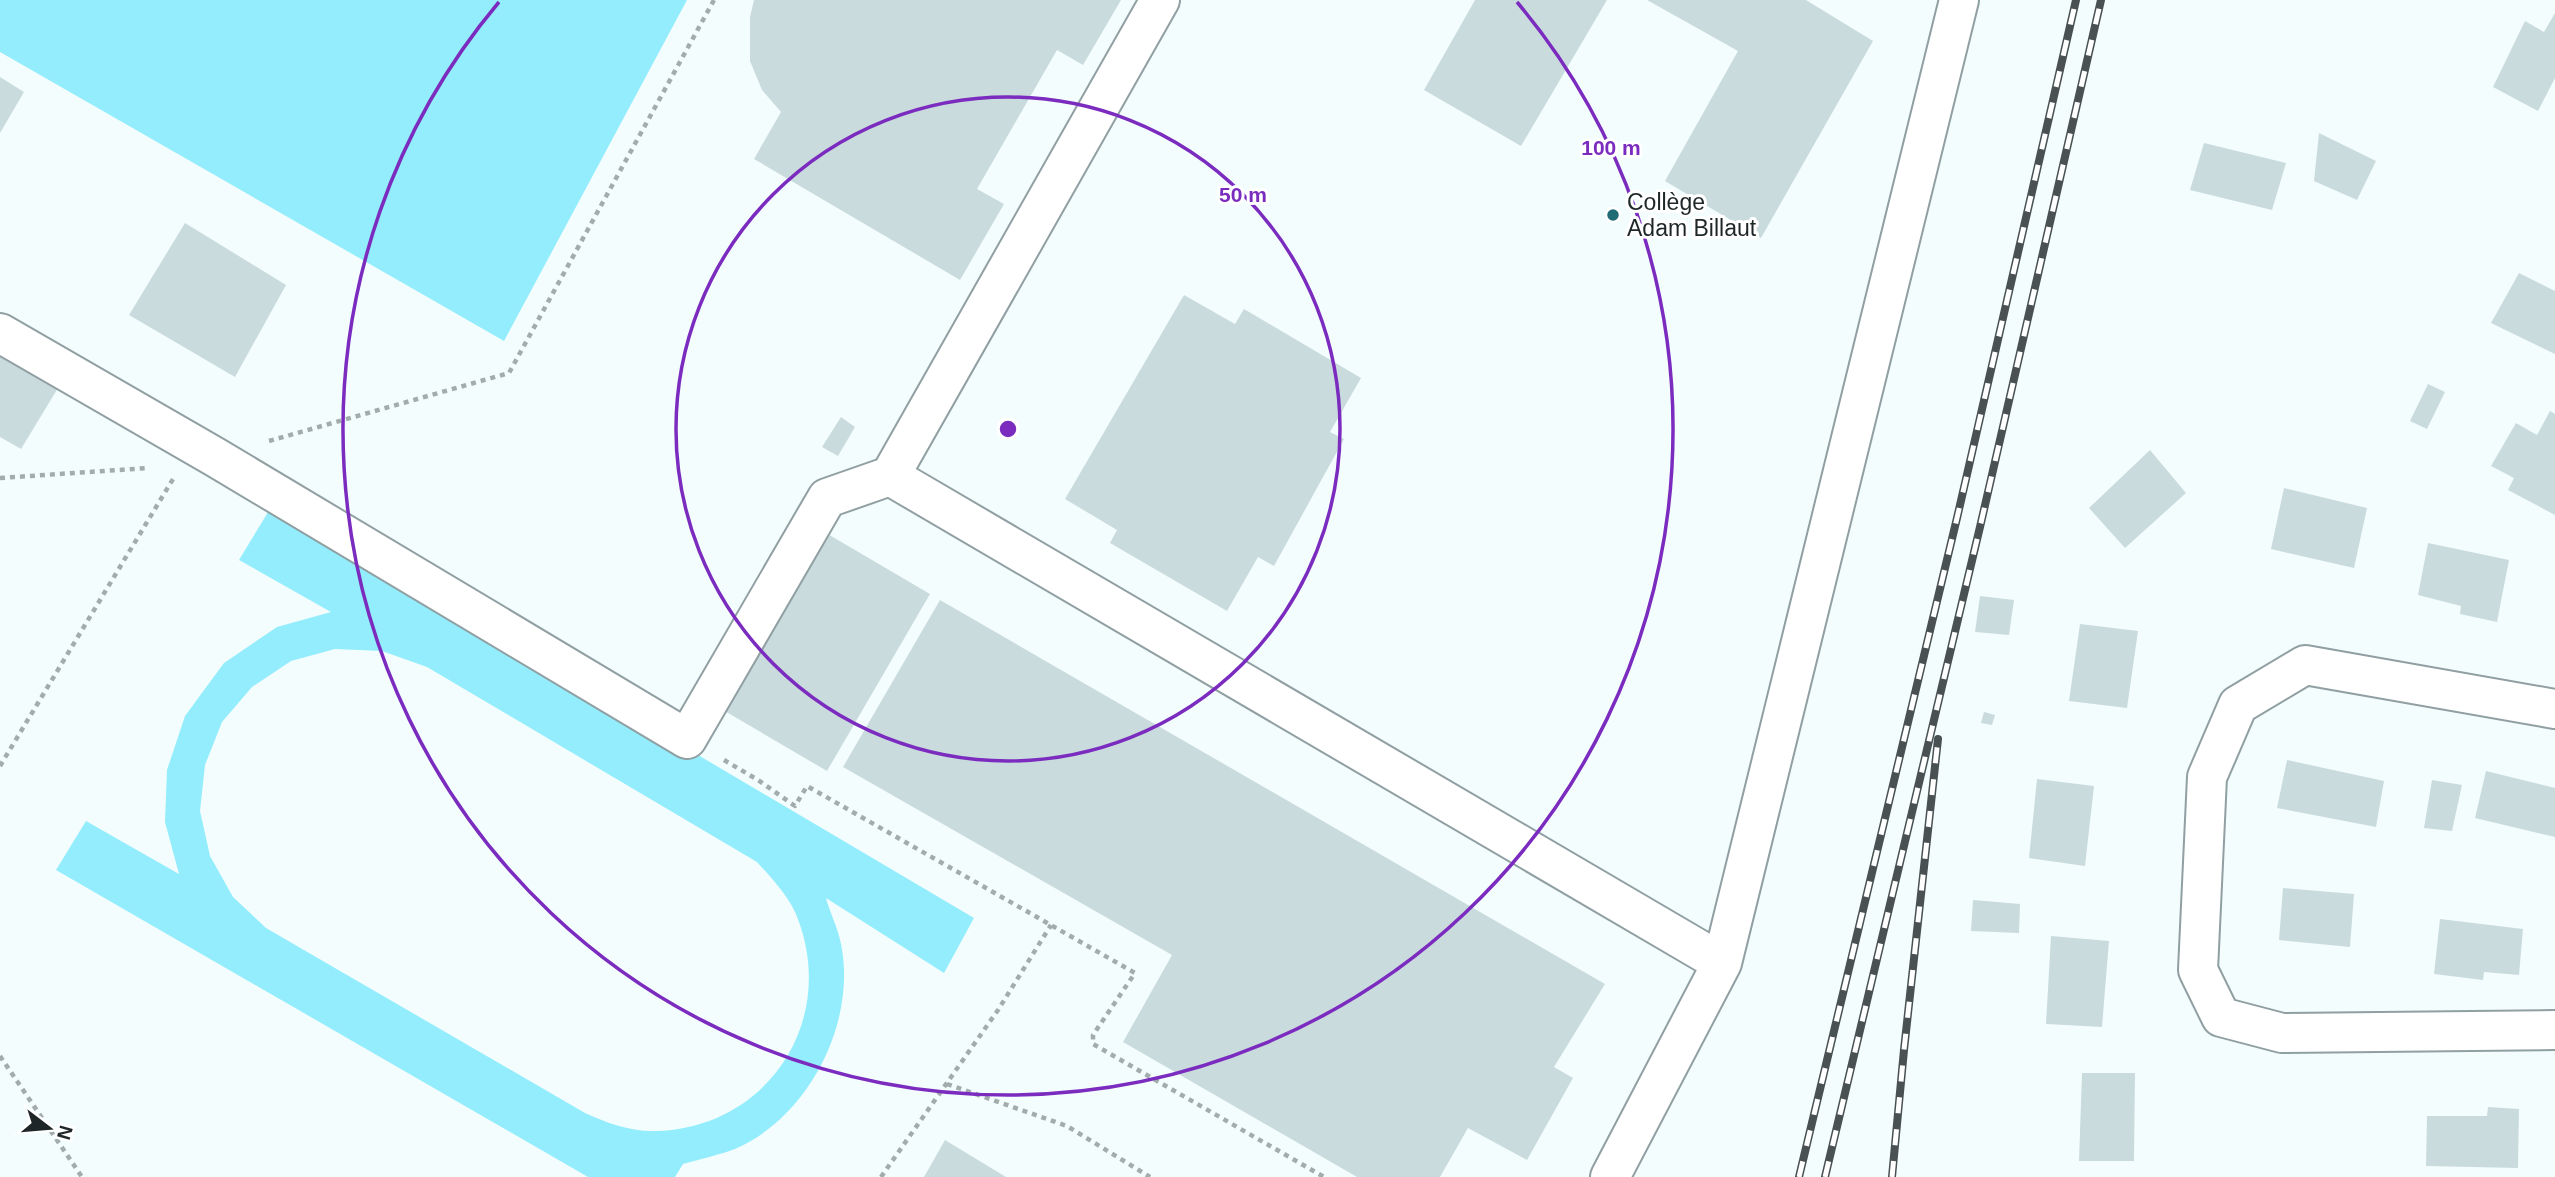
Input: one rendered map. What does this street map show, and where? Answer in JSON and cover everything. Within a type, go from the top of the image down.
[{"type":"street","points":[[0,333],[215,457],[687,738],[827,498],[890,476],[1160,0]]},
{"type":"street","points":[[1610,1177],[1723,963],[1959,0]]},
{"type":"street","points":[[890,476],[1723,963]]},
{"type":"street","points":[[2555,709],[2305,665],[2238,705],[2207,778],[2198,970],[2221,1017],[2282,1034],[2555,1030]]},
{"type":"path","points":[[0,766],[180,466],[509,373],[714,0]]},
{"type":"path","points":[[0,478],[153,468]]},
{"type":"path","points":[[758,780],[795,806],[807,786],[1135,973],[1093,1035],[1093,1044],[1324,1177]]},
{"type":"path","points":[[881,1177],[999,1010],[1051,925]]},
{"type":"path","points":[[0,1056],[82,1177]]},
{"type":"path","points":[[947,1084],[1068,1126],[1150,1177]]},
{"type":"shaded area","points":[[0,0],[687,0],[504,341],[0,52]]},
{"type":"shaded area","points":[[273,504],[974,918],[944,973],[826,898],[841,944],[844,974],[842,1004],[834,1035],[822,1064],[805,1091],[785,1114],[761,1134],[735,1149],[683,1164],[675,1177],[588,1177],[56,870],[86,821],[179,874],[165,822],[167,770],[185,716],[224,663],[277,627],[331,612],[239,560]],"holes":[[[335,649],[382,651],[427,667],[757,862],[775,883],[799,922],[808,960],[808,998],[799,1033],[782,1064],[759,1091],[730,1112],[695,1125],[647,1131],[602,1120],[585,1113],[266,928],[233,897],[210,856],[200,811],[205,765],[222,722],[252,687],[291,661]]]},
{"type":"building","points":[[754,0],[1121,0],[1083,65],[1057,50],[977,189],[1004,204],[960,280],[754,159],[781,112],[762,90],[750,61],[750,17]]},
{"type":"building","points":[[1475,0],[1607,0],[1521,146],[1424,90]]},
{"type":"building","points":[[1647,0],[1806,0],[1873,41],[1761,238],[1665,181],[1738,51]]},
{"type":"building","points":[[2555,13],[2555,78],[2538,111],[2493,87],[2525,21],[2544,32]]},
{"type":"building","points":[[0,77],[24,92],[0,133]]},
{"type":"building","points":[[2319,133],[2376,161],[2357,200],[2314,181]]},
{"type":"building","points":[[2204,143],[2286,163],[2272,210],[2190,190]]},
{"type":"building","points":[[185,223],[286,285],[235,377],[129,315]]},
{"type":"building","points":[[2519,273],[2555,291],[2555,354],[2491,323]]},
{"type":"building","points":[[1184,295],[1235,324],[1244,309],[1361,378],[1330,432],[1344,439],[1274,566],[1258,557],[1227,611],[1110,543],[1117,530],[1065,499]]},
{"type":"building","points":[[0,353],[58,388],[21,449],[0,437]]},
{"type":"building","points":[[2428,384],[2445,392],[2427,429],[2410,421]]},
{"type":"building","points":[[2550,411],[2555,414],[2555,515],[2508,490],[2514,478],[2491,466],[2516,423],[2537,435]]},
{"type":"building","points":[[841,417],[855,427],[838,456],[822,447]]},
{"type":"building","points":[[2150,450],[2186,493],[2125,548],[2089,508]]},
{"type":"building","points":[[2284,488],[2367,508],[2354,568],[2271,549]]},
{"type":"building","points":[[826,533],[930,594],[827,771],[723,710]]},
{"type":"building","points":[[2428,543],[2509,560],[2497,622],[2460,614],[2461,606],[2418,595]]},
{"type":"building","points":[[1980,596],[2014,600],[2009,635],[1975,632]]},
{"type":"building","points":[[940,600],[1605,984],[1554,1067],[1573,1078],[1527,1160],[1468,1128],[1440,1177],[1357,1177],[1123,1042],[1172,955],[843,767]]},
{"type":"building","points":[[2080,624],[2138,631],[2127,708],[2069,701]]},
{"type":"building","points":[[1984,712],[1995,715],[1992,725],[1981,723]]},
{"type":"building","points":[[2287,760],[2384,781],[2376,827],[2277,808]]},
{"type":"building","points":[[2486,771],[2555,788],[2555,837],[2475,818]]},
{"type":"building","points":[[2037,779],[2094,786],[2085,866],[2029,858]]},
{"type":"building","points":[[2432,780],[2462,785],[2452,831],[2424,828]]},
{"type":"building","points":[[2283,888],[2354,894],[2350,947],[2279,940]]},
{"type":"building","points":[[1973,900],[2020,904],[2019,933],[1971,931]]},
{"type":"building","points":[[2440,919],[2523,929],[2519,975],[2484,972],[2483,980],[2434,974]]},
{"type":"building","points":[[2051,936],[2109,941],[2102,1027],[2046,1024]]},
{"type":"building","points":[[2082,1073],[2135,1073],[2134,1161],[2079,1161]]},
{"type":"building","points":[[2488,1107],[2519,1109],[2518,1168],[2426,1166],[2427,1116],[2487,1116]]},
{"type":"building","points":[[945,1140],[1006,1177],[924,1177]]},
{"type":"railway","points":[[1799,1177],[1957,518],[2076,0]]},
{"type":"railway","points":[[1825,1177],[1980,527],[2101,0]]},
{"type":"railway","points":[[1892,1177],[1938,739]]},
{"type":"place","name":"Collège Adam Billaut","points":[[1613,215]]}]
